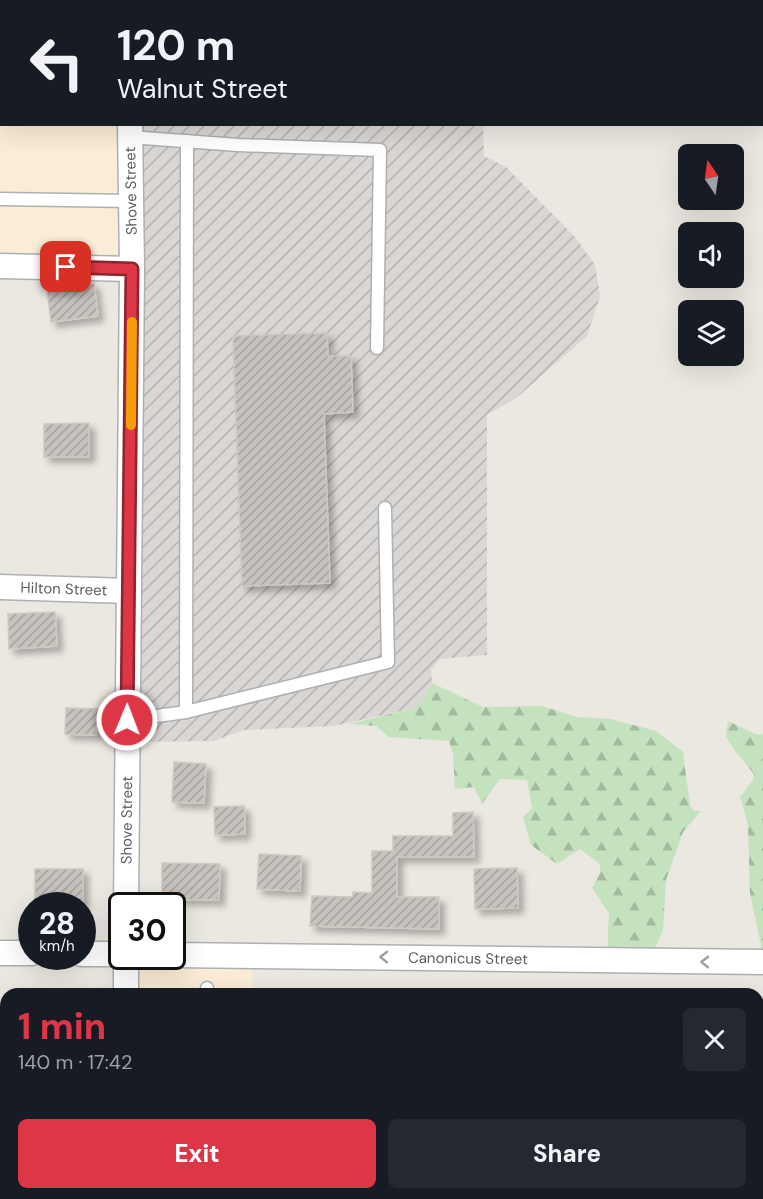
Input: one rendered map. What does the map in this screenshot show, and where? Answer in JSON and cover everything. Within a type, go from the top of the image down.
[{"type":"street","name":"Shove Street","points":[[126,892],[132,269],[130,131]]},
{"type":"street","points":[[0,266],[132,269]]},
{"type":"street","name":"Hilton Street","points":[[0,587],[129,591]]},
{"type":"street","points":[[0,953],[18,953]]},
{"type":"street","name":"Canonicus Street","points":[[186,955],[763,962]]},
{"type":"street","points":[[126,970],[126,988]]},
{"type":"lane","points":[[130,131],[187,141],[238,145],[380,150],[377,348]]},
{"type":"lane","points":[[186,712],[187,141]]},
{"type":"lane","points":[[0,199],[131,201]]},
{"type":"lane","points":[[127,720],[186,712],[388,662],[385,508]]},
{"type":"shaded area","points":[[0,126],[131,126],[130,266],[0,263]]},
{"type":"shaded area","points":[[131,126],[483,126],[484,156],[506,167],[576,238],[595,265],[600,296],[587,336],[516,398],[487,415],[487,655],[440,659],[431,670],[432,683],[418,707],[334,726],[244,730],[213,741],[137,742]]},
{"type":"shaded area","points":[[252,959],[253,988],[126,988],[125,970],[186,970],[186,961]]},
{"type":"green space","points":[[432,683],[483,707],[541,706],[578,717],[611,719],[656,731],[683,752],[690,806],[694,811],[701,811],[683,832],[666,880],[663,930],[648,964],[607,961],[609,913],[592,888],[600,873],[600,864],[580,849],[557,864],[531,845],[523,817],[532,808],[527,780],[500,779],[482,804],[474,787],[455,789],[453,754],[449,741],[389,737],[376,726],[349,724],[418,707]]},
{"type":"green space","points":[[728,721],[758,735],[763,734],[763,955],[750,893],[748,826],[741,799],[739,799],[753,780],[754,774],[726,737]]},
{"type":"building","points":[[94,283],[98,316],[51,322],[47,289]]},
{"type":"building","points":[[327,333],[328,356],[351,356],[353,412],[324,414],[330,583],[242,586],[233,336]]},
{"type":"building","points":[[89,423],[89,457],[44,457],[44,424]]},
{"type":"building","points":[[55,612],[57,646],[9,649],[8,614]]},
{"type":"building","points":[[66,708],[98,709],[96,735],[65,734]]},
{"type":"building","points":[[174,762],[206,764],[204,803],[172,802]]},
{"type":"building","points":[[244,806],[245,834],[215,835],[214,807]]},
{"type":"building","points":[[473,812],[474,857],[397,857],[397,897],[439,897],[439,929],[310,926],[312,896],[353,897],[353,892],[372,893],[372,851],[393,851],[393,836],[453,836],[453,813]]},
{"type":"building","points":[[259,854],[301,856],[300,891],[257,889]]},
{"type":"building","points":[[162,863],[220,864],[219,900],[186,899],[186,892],[162,892]]},
{"type":"building","points":[[517,868],[518,908],[475,909],[474,869]]},
{"type":"building","points":[[35,869],[83,869],[83,892],[35,892]]},
{"type":"slow traffic","points":[[131,425],[132,322]]},
{"type":"route","points":[[66,267],[132,269],[127,720]]}]
